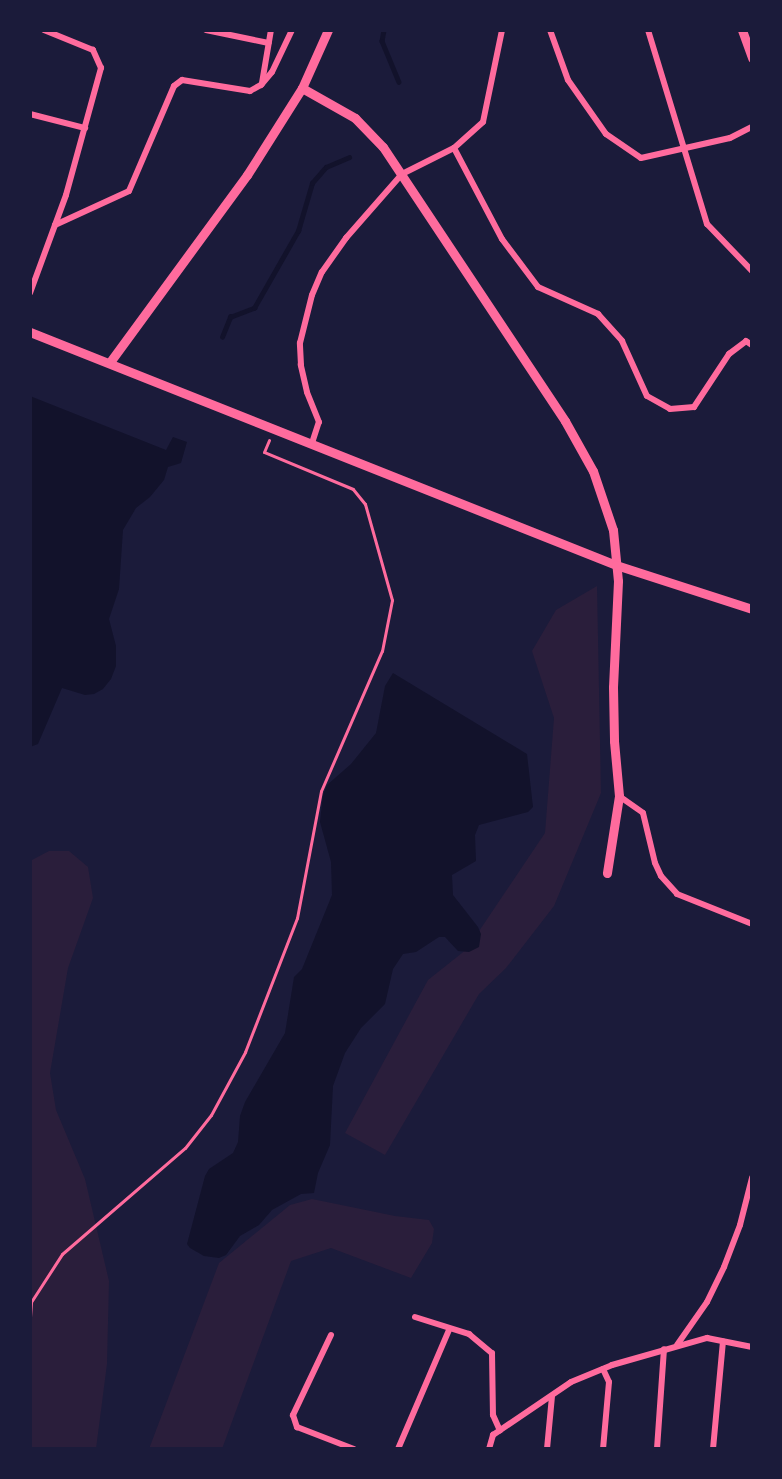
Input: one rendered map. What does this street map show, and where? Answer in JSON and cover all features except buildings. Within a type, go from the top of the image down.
[{"type":"street","points":[[30,293],[55,225],[101,68],[93,50],[44,30]]},
{"type":"street","points":[[206,30],[269,43]]},
{"type":"street","points":[[261,85],[271,30]]},
{"type":"street","points":[[55,225],[129,191],[174,86],[182,80],[250,91],[261,85],[272,72],[292,30]]},
{"type":"street","points":[[110,362],[248,175],[302,87],[328,30]]},
{"type":"street","points":[[312,443],[319,422],[307,392],[301,365],[300,343],[312,295],[322,272],[346,238],[402,174],[454,148],[483,122],[502,30]]},
{"type":"street","points":[[550,30],[568,80],[606,134],[641,158],[686,150],[730,138],[752,127]]},
{"type":"street","points":[[648,30],[707,224],[752,271]]},
{"type":"street","points":[[741,30],[752,58]]},
{"type":"street","points":[[302,87],[356,118],[383,147],[565,421],[593,471],[613,530],[618,581],[614,720],[619,796],[607,873]]},
{"type":"street","points":[[30,114],[84,128]]},
{"type":"street","points":[[454,148],[502,238],[538,287],[598,314],[622,340],[647,396],[670,409],[694,407],[729,354],[746,341],[752,345]]},
{"type":"street","points":[[30,332],[616,565],[752,609]]},
{"type":"street","points":[[619,796],[643,813],[655,863],[661,876],[677,894],[752,924]]},
{"type":"street","points":[[676,1345],[707,1302],[724,1267],[740,1225],[752,1178]]},
{"type":"street","points":[[415,1317],[449,1330],[469,1334],[492,1353],[493,1415],[500,1431]]},
{"type":"street","points":[[398,1449],[449,1330]]},
{"type":"street","points":[[330,1335],[293,1415],[297,1427],[354,1449]]},
{"type":"street","points":[[489,1449],[494,1435],[571,1382],[603,1368],[706,1338],[752,1347]]},
{"type":"street","points":[[712,1449],[723,1341]]},
{"type":"street","points":[[657,1449],[664,1349]]},
{"type":"street","points":[[603,1368],[609,1382],[603,1447],[612,1449]]},
{"type":"street","points":[[548,1449],[552,1396]]},
{"type":"path","points":[[30,1317],[31,1302],[62,1254],[185,1148],[211,1115],[245,1052],[297,918],[321,791],[382,651],[392,600],[365,504],[353,489],[264,452],[274,428]]},
{"type":"shaded area","points":[[30,396],[166,450],[173,437],[187,442],[181,463],[168,467],[164,480],[150,497],[136,508],[123,530],[119,589],[109,619],[116,646],[116,666],[111,679],[103,689],[94,694],[85,695],[62,688],[38,744],[30,747]]},
{"type":"shaded area","points":[[597,586],[601,793],[554,906],[506,968],[479,994],[385,1155],[345,1133],[428,980],[467,949],[545,833],[554,718],[532,651],[556,610]]},
{"type":"shaded area","points":[[393,673],[527,754],[533,807],[528,812],[479,825],[475,835],[476,861],[452,875],[453,895],[481,934],[479,947],[469,952],[458,951],[445,937],[439,937],[416,952],[403,954],[393,969],[385,1004],[361,1028],[345,1053],[333,1086],[330,1145],[318,1173],[314,1193],[301,1194],[272,1210],[259,1225],[240,1236],[226,1255],[219,1258],[204,1256],[187,1244],[205,1176],[209,1169],[233,1153],[238,1142],[240,1116],[245,1102],[285,1033],[294,977],[302,969],[332,895],[331,862],[320,822],[323,795],[327,785],[351,764],[376,733],[385,686]]},
{"type":"shaded area","points":[[49,851],[69,851],[88,867],[93,898],[68,968],[50,1073],[56,1110],[85,1179],[109,1281],[107,1364],[96,1449],[30,1449],[30,864],[32,860]]},
{"type":"shaded area","points":[[312,1199],[395,1216],[429,1220],[434,1229],[432,1243],[411,1278],[331,1248],[291,1261],[222,1449],[149,1449],[219,1263],[290,1205]]},
{"type":"waterway","points":[[384,30],[382,41],[399,82]]},
{"type":"waterway","points":[[222,337],[230,317],[254,308],[298,231],[312,183],[326,167],[349,157]]}]
